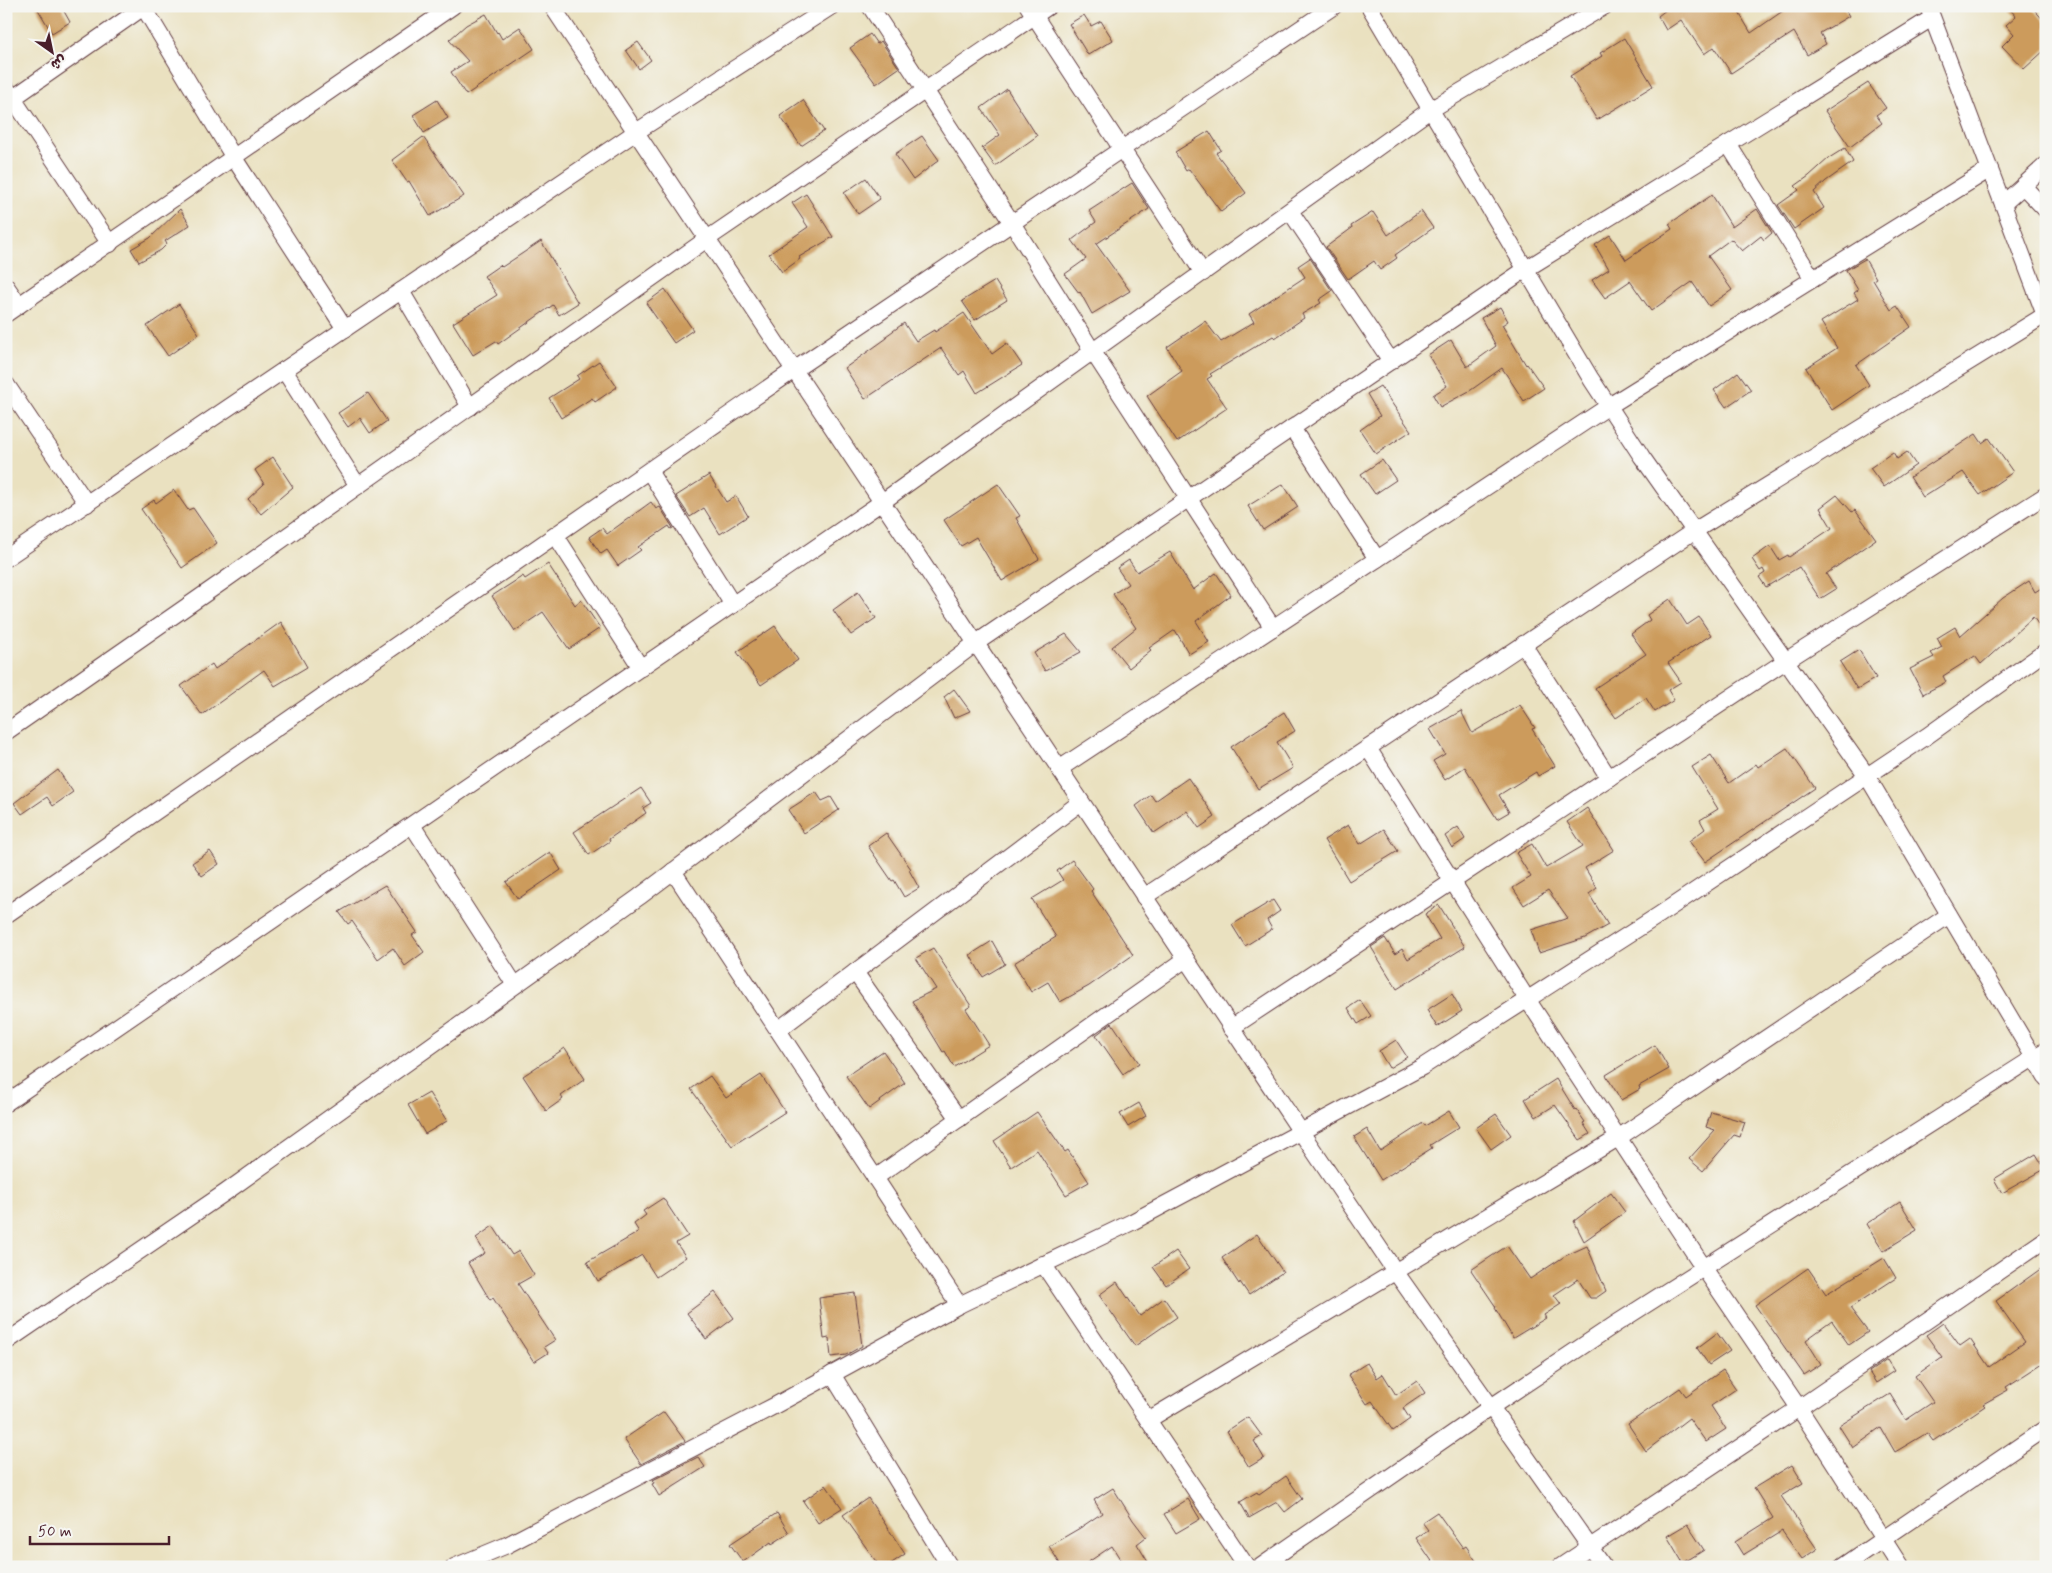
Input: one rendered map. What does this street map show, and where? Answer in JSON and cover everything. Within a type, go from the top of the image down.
[{"type":"street","points":[[6,286],[13,310],[453,6]]},
{"type":"street","points":[[552,6],[1301,1132],[1395,1271],[1604,1567]]},
{"type":"street","points":[[6,558],[636,132],[832,6]]},
{"type":"street","points":[[870,6],[1273,628]]},
{"type":"street","points":[[6,732],[707,239],[926,91],[1031,11],[1049,6]]},
{"type":"street","points":[[6,915],[794,370],[1334,6]]},
{"type":"street","points":[[1369,6],[1608,406],[1867,776],[1949,916],[2039,1054],[2046,1078]]},
{"type":"street","points":[[6,1103],[882,502],[1430,110],[1605,6]]},
{"type":"street","points":[[110,244],[9,96],[144,7],[234,158],[345,329]]},
{"type":"street","points":[[1031,11],[1203,273]]},
{"type":"street","points":[[6,1342],[226,1192],[515,985],[673,871],[976,643],[1526,269],[1728,144],[1930,12],[2045,317],[1694,530],[1144,897]]},
{"type":"street","points":[[1728,144],[1813,278]]},
{"type":"street","points":[[2003,204],[2046,165]]},
{"type":"street","points":[[1059,769],[1608,406],[1990,169]]},
{"type":"street","points":[[2023,186],[2046,210]]},
{"type":"street","points":[[1290,211],[1390,361]]},
{"type":"street","points":[[401,291],[470,407]]},
{"type":"street","points":[[284,370],[358,486]]},
{"type":"street","points":[[6,384],[86,504]]},
{"type":"street","points":[[1292,428],[1377,559]]},
{"type":"street","points":[[649,471],[733,605]]},
{"type":"street","points":[[1231,1028],[1787,660],[2046,495]]},
{"type":"street","points":[[556,536],[641,668]]},
{"type":"street","points":[[1524,644],[1609,778]]},
{"type":"street","points":[[454,1567],[507,1545],[959,1305],[1132,1222],[1422,1067],[1659,914],[1928,736],[2046,651]]},
{"type":"street","points":[[1368,748],[1527,999],[1704,1268],[1800,1408],[1901,1567]]},
{"type":"street","points":[[778,1030],[1081,802]]},
{"type":"street","points":[[412,825],[515,985]]},
{"type":"street","points":[[673,871],[959,1305]]},
{"type":"street","points":[[1148,1420],[1618,1138],[1949,916]]},
{"type":"street","points":[[875,1178],[1186,959]]},
{"type":"street","points":[[855,972],[959,1119]]},
{"type":"street","points":[[1260,1567],[1491,1407],[1704,1268],[2039,1054]]},
{"type":"street","points":[[1560,1567],[1800,1408],[2046,1239]]},
{"type":"street","points":[[1043,1264],[1247,1567]]},
{"type":"street","points":[[832,1374],[950,1567]]},
{"type":"street","points":[[1842,1567],[2046,1428]]},
{"type":"building","points":[[36,6],[61,6],[70,22],[52,33]]},
{"type":"building","points":[[1671,6],[1735,6],[1751,33],[1790,6],[1843,6],[1849,16],[1820,33],[1826,44],[1807,55],[1794,32],[1731,73],[1714,47],[1704,54],[1681,20],[1666,30],[1658,16]]},
{"type":"building","points":[[2007,6],[2031,6],[2046,23],[2046,49],[2024,69],[2002,46],[2014,34],[2006,25],[2016,16]]},
{"type":"building","points":[[486,14],[502,39],[520,27],[534,49],[466,95],[451,72],[468,61],[449,40],[466,25]]},
{"type":"building","points":[[1084,15],[1091,26],[1101,21],[1113,40],[1088,55],[1069,24]]},
{"type":"building","points":[[870,34],[877,44],[881,41],[899,68],[876,84],[850,48]]},
{"type":"building","points":[[1624,38],[1653,86],[1597,120],[1570,76],[1602,56],[1600,53]]},
{"type":"building","points":[[638,42],[651,60],[639,69],[626,50]]},
{"type":"building","points":[[1868,83],[1886,108],[1876,115],[1882,123],[1850,147],[1825,111]]},
{"type":"building","points":[[1007,89],[1037,136],[995,166],[982,148],[1000,135],[981,108]]},
{"type":"building","points":[[437,100],[448,118],[424,133],[413,115]]},
{"type":"building","points":[[803,100],[824,131],[801,146],[780,116]]},
{"type":"building","points":[[1209,131],[1221,150],[1216,153],[1246,193],[1221,212],[1189,169],[1186,171],[1175,152]]},
{"type":"building","points":[[922,136],[939,160],[913,180],[895,154]]},
{"type":"building","points":[[423,137],[464,196],[430,216],[409,181],[407,182],[392,160]]},
{"type":"building","points":[[1845,148],[1853,162],[1814,192],[1824,208],[1794,229],[1778,205],[1799,190],[1795,186],[1829,158]]},
{"type":"building","points":[[866,178],[880,199],[858,214],[844,193]]},
{"type":"building","points":[[1132,183],[1149,209],[1096,244],[1130,291],[1092,314],[1080,292],[1065,274],[1086,259],[1072,240],[1096,222],[1089,211]]},
{"type":"building","points":[[806,194],[833,237],[799,257],[800,259],[782,272],[769,254],[808,227],[792,203]]},
{"type":"building","points":[[1712,195],[1732,227],[1757,209],[1772,233],[1764,240],[1761,236],[1742,251],[1731,239],[1708,256],[1732,290],[1709,306],[1692,282],[1651,311],[1630,281],[1605,298],[1592,280],[1609,269],[1595,245],[1610,235],[1626,260],[1672,229],[1669,224]]},
{"type":"building","points":[[180,209],[190,225],[165,241],[167,244],[161,250],[139,262],[131,249],[150,238]]},
{"type":"building","points":[[1421,211],[1433,228],[1395,255],[1397,258],[1380,270],[1374,261],[1348,279],[1326,247],[1352,228],[1351,226],[1373,212],[1388,235]]},
{"type":"building","points":[[541,241],[578,303],[559,315],[553,305],[498,344],[496,341],[473,355],[453,323],[497,295],[484,276],[500,265],[502,267]]},
{"type":"building","points":[[1310,258],[1332,291],[1319,300],[1321,303],[1302,314],[1304,318],[1275,338],[1273,336],[1210,374],[1212,376],[1207,379],[1227,408],[1177,442],[1147,396],[1182,371],[1167,347],[1205,321],[1221,342],[1254,322],[1249,314],[1305,277],[1298,266]]},
{"type":"building","points":[[1865,259],[1876,278],[1873,280],[1891,310],[1897,306],[1911,327],[1856,365],[1869,385],[1832,410],[1806,368],[1837,348],[1821,322],[1858,299],[1854,293],[1858,290],[1846,270]]},
{"type":"building","points":[[995,281],[1007,300],[975,320],[962,301]]},
{"type":"building","points":[[665,289],[693,330],[674,343],[646,303]]},
{"type":"building","points":[[179,304],[199,334],[168,356],[147,326]]},
{"type":"building","points":[[1500,307],[1508,321],[1502,325],[1526,365],[1544,388],[1524,401],[1502,368],[1471,390],[1440,407],[1433,395],[1447,386],[1428,355],[1451,340],[1467,367],[1496,346],[1481,318]]},
{"type":"building","points":[[964,313],[992,354],[1007,343],[1022,365],[977,393],[964,371],[959,375],[941,348],[865,399],[845,368],[887,338],[886,336],[904,323],[916,341],[934,330],[935,332]]},
{"type":"building","points":[[599,361],[617,387],[595,402],[592,398],[561,418],[549,398],[579,379],[577,376]]},
{"type":"building","points":[[1738,372],[1751,390],[1726,407],[1714,390]]},
{"type":"building","points":[[1380,386],[1411,431],[1376,454],[1360,430],[1380,416],[1367,394]]},
{"type":"building","points":[[368,393],[387,421],[370,433],[360,418],[348,427],[338,413]]},
{"type":"building","points":[[1976,434],[1982,443],[1989,438],[2013,472],[1980,495],[1963,472],[1923,497],[1910,477]]},
{"type":"building","points":[[1893,452],[1897,459],[1907,452],[1916,465],[1884,487],[1870,468]]},
{"type":"building","points":[[273,457],[293,487],[261,514],[248,499],[264,484],[255,470]]},
{"type":"building","points":[[1382,460],[1396,480],[1375,494],[1361,474]]},
{"type":"building","points":[[709,475],[726,502],[736,496],[748,516],[720,534],[704,508],[690,517],[676,496]]},
{"type":"building","points":[[998,484],[1020,516],[1016,518],[1039,559],[1002,581],[976,537],[961,546],[944,520]]},
{"type":"building","points":[[1283,484],[1298,507],[1263,530],[1248,506]]},
{"type":"building","points":[[174,490],[188,510],[193,508],[217,543],[182,568],[141,509],[154,500],[156,503]]},
{"type":"building","points":[[1837,495],[1852,512],[1855,510],[1876,539],[1826,574],[1836,589],[1820,599],[1799,567],[1766,587],[1759,577],[1765,573],[1763,569],[1760,571],[1752,559],[1770,546],[1779,560],[1788,555],[1789,557],[1832,528],[1820,508]]},
{"type":"building","points":[[651,502],[656,509],[660,507],[673,528],[671,529],[669,526],[638,547],[641,550],[618,566],[607,550],[601,554],[589,537],[602,528],[607,534]]},
{"type":"building","points":[[1170,552],[1193,590],[1216,573],[1231,595],[1196,621],[1209,642],[1189,654],[1175,630],[1149,648],[1151,650],[1129,668],[1112,647],[1136,628],[1113,594],[1128,584],[1117,568],[1129,560],[1137,572]]},
{"type":"building","points":[[548,564],[575,605],[581,600],[600,628],[569,649],[543,612],[515,631],[492,596],[523,576],[525,579]]},
{"type":"building","points":[[2029,581],[2035,592],[2046,585],[2046,635],[2033,617],[1981,664],[1975,656],[1943,676],[1946,682],[1923,694],[1910,669],[1934,657],[1931,653],[1942,647],[1937,638],[1955,627],[1960,636],[2003,598]]},
{"type":"building","points":[[858,592],[876,618],[851,635],[833,610]]},
{"type":"building","points":[[1670,599],[1687,625],[1699,617],[1711,635],[1668,663],[1681,682],[1668,690],[1674,700],[1655,712],[1646,698],[1616,718],[1595,688],[1646,654],[1631,634],[1650,620],[1647,615]]},
{"type":"building","points":[[281,622],[307,667],[275,686],[264,670],[202,715],[181,686],[212,664],[215,669]]},
{"type":"building","points":[[775,626],[798,660],[761,685],[737,652]]},
{"type":"building","points":[[1066,634],[1081,652],[1045,671],[1034,653]]},
{"type":"building","points":[[1859,650],[1876,678],[1857,689],[1840,662]]},
{"type":"building","points":[[954,689],[970,711],[954,718],[944,697]]},
{"type":"building","points":[[1520,705],[1535,728],[1532,729],[1555,766],[1538,776],[1536,772],[1499,795],[1509,812],[1497,819],[1465,767],[1445,780],[1433,761],[1445,754],[1430,729],[1461,711],[1472,733]]},
{"type":"building","points":[[1284,712],[1295,731],[1277,742],[1293,768],[1258,789],[1231,747]]},
{"type":"building","points":[[1787,748],[1815,788],[1705,862],[1689,841],[1705,829],[1700,820],[1718,809],[1692,767],[1711,755],[1729,783],[1756,764],[1758,767]]},
{"type":"building","points":[[58,770],[73,792],[53,806],[47,797],[22,814],[14,803]]},
{"type":"building","points":[[1188,778],[1215,817],[1199,828],[1187,811],[1154,833],[1136,806],[1151,795],[1155,801]]},
{"type":"building","points":[[641,788],[651,803],[643,808],[646,813],[589,855],[574,832]]},
{"type":"building","points":[[816,792],[822,801],[831,797],[839,810],[804,833],[788,810]]},
{"type":"building","points":[[1587,808],[1614,850],[1585,868],[1597,888],[1589,894],[1608,925],[1585,938],[1539,953],[1531,930],[1568,918],[1548,890],[1524,905],[1513,888],[1531,877],[1516,853],[1532,844],[1546,868],[1583,846],[1567,822]]},
{"type":"building","points":[[1348,825],[1360,844],[1384,829],[1398,851],[1349,881],[1324,840]]},
{"type":"building","points":[[1458,827],[1465,839],[1452,848],[1445,836]]},
{"type":"building","points":[[886,833],[911,869],[909,870],[919,888],[904,897],[894,880],[892,881],[868,846]]},
{"type":"building","points":[[210,851],[219,864],[202,876],[192,863]]},
{"type":"building","points":[[550,852],[561,870],[518,899],[506,882]]},
{"type":"building","points":[[1072,860],[1093,889],[1091,891],[1133,955],[1089,986],[1060,1002],[1048,982],[1031,992],[1014,963],[1056,937],[1032,899],[1063,880],[1057,871]]},
{"type":"building","points":[[385,885],[417,932],[412,935],[424,952],[405,966],[393,948],[378,959],[352,921],[348,924],[339,912]]},
{"type":"building","points":[[1273,900],[1280,911],[1267,920],[1272,929],[1245,946],[1232,925]]},
{"type":"building","points":[[1439,905],[1465,947],[1397,989],[1371,947],[1385,938],[1395,954],[1402,949],[1408,959],[1440,939],[1425,914]]},
{"type":"building","points":[[992,941],[1005,964],[983,977],[970,955]]},
{"type":"building","points":[[933,948],[971,1006],[966,1009],[989,1045],[954,1067],[912,1001],[936,989],[916,958]]},
{"type":"building","points":[[1452,994],[1462,1011],[1437,1027],[1427,1010]]},
{"type":"building","points":[[1360,1000],[1371,1016],[1358,1024],[1348,1008]]},
{"type":"building","points":[[1112,1023],[1139,1063],[1123,1074],[1096,1035]]},
{"type":"building","points":[[1396,1040],[1407,1057],[1389,1068],[1379,1051]]},
{"type":"building","points":[[1655,1045],[1669,1069],[1639,1086],[1640,1089],[1621,1100],[1606,1075]]},
{"type":"building","points":[[565,1048],[585,1079],[561,1096],[563,1099],[546,1111],[523,1076]]},
{"type":"building","points":[[883,1051],[905,1083],[869,1109],[846,1076]]},
{"type":"building","points":[[761,1075],[785,1112],[732,1146],[691,1089],[710,1076],[726,1098]]},
{"type":"building","points":[[1556,1079],[1575,1110],[1585,1122],[1583,1123],[1590,1134],[1580,1140],[1555,1105],[1536,1117],[1525,1099]]},
{"type":"building","points":[[429,1093],[447,1121],[425,1134],[408,1105]]},
{"type":"building","points":[[1139,1103],[1146,1116],[1128,1127],[1120,1114]]},
{"type":"building","points":[[1449,1111],[1459,1127],[1430,1145],[1432,1148],[1381,1180],[1354,1137],[1367,1129],[1380,1151],[1423,1123],[1425,1126]]},
{"type":"building","points":[[1037,1112],[1065,1152],[1068,1150],[1089,1182],[1066,1195],[1037,1150],[1011,1167],[994,1141]]},
{"type":"building","points":[[1711,1112],[1745,1122],[1740,1137],[1734,1135],[1703,1171],[1689,1159],[1715,1130],[1706,1127]]},
{"type":"building","points":[[1496,1114],[1511,1135],[1491,1149],[1476,1128]]},
{"type":"building","points":[[2036,1154],[2045,1169],[2002,1193],[1994,1179]]},
{"type":"building","points":[[1611,1193],[1625,1212],[1584,1241],[1574,1221]]},
{"type":"building","points":[[663,1198],[688,1236],[676,1243],[686,1257],[656,1277],[642,1255],[598,1281],[587,1262],[639,1232],[634,1224],[646,1215],[643,1211]]},
{"type":"building","points":[[1900,1202],[1917,1230],[1883,1251],[1866,1224]]},
{"type":"building","points":[[493,1226],[512,1255],[519,1251],[534,1275],[518,1284],[555,1340],[544,1347],[548,1353],[534,1362],[493,1298],[490,1300],[468,1263],[485,1253],[476,1238]]},
{"type":"building","points":[[1257,1234],[1283,1272],[1249,1295],[1240,1282],[1239,1284],[1222,1258]]},
{"type":"building","points":[[1507,1246],[1530,1279],[1565,1256],[1587,1246],[1606,1291],[1596,1298],[1590,1298],[1578,1279],[1554,1295],[1561,1304],[1544,1315],[1546,1318],[1513,1338],[1496,1307],[1471,1270]]},
{"type":"building","points":[[1176,1251],[1189,1269],[1166,1285],[1153,1267]]},
{"type":"building","points":[[1884,1258],[1896,1278],[1850,1308],[1868,1332],[1849,1345],[1832,1321],[1806,1340],[1821,1364],[1804,1375],[1755,1305],[1808,1268],[1826,1294]]},
{"type":"building","points":[[2046,1265],[2046,1361],[2006,1387],[2008,1390],[1983,1404],[1985,1406],[1933,1441],[1927,1433],[1895,1452],[1881,1428],[1853,1448],[1839,1426],[1890,1394],[1906,1420],[1933,1402],[1915,1376],[1942,1357],[1926,1335],[1943,1323],[1960,1346],[1970,1339],[1989,1367],[2025,1342],[1996,1301]]},
{"type":"building","points":[[1117,1282],[1140,1316],[1164,1298],[1177,1317],[1135,1346],[1099,1295]]},
{"type":"building","points":[[715,1292],[734,1318],[706,1339],[687,1313]]},
{"type":"building","points":[[855,1293],[862,1346],[846,1355],[831,1357],[829,1338],[824,1339],[819,1298]]},
{"type":"building","points":[[1717,1333],[1730,1351],[1709,1365],[1697,1348]]},
{"type":"building","points":[[1887,1360],[1894,1371],[1876,1383],[1869,1372]]},
{"type":"building","points":[[1367,1363],[1377,1378],[1383,1374],[1396,1395],[1417,1381],[1425,1393],[1403,1408],[1410,1419],[1393,1431],[1372,1401],[1367,1404],[1348,1375]]},
{"type":"building","points":[[1723,1370],[1736,1389],[1711,1406],[1726,1429],[1706,1442],[1689,1418],[1646,1451],[1628,1424],[1680,1388],[1686,1396]]},
{"type":"building","points":[[664,1412],[685,1441],[641,1464],[624,1439]]},
{"type":"building","points":[[1248,1417],[1262,1436],[1254,1441],[1264,1458],[1249,1467],[1227,1431]]},
{"type":"building","points":[[698,1457],[705,1467],[659,1496],[652,1484],[654,1483],[653,1480]]},
{"type":"building","points":[[1792,1465],[1803,1483],[1781,1496],[1817,1549],[1802,1559],[1782,1531],[1743,1555],[1735,1542],[1773,1518],[1754,1488]]},
{"type":"building","points":[[1286,1476],[1302,1499],[1285,1512],[1277,1502],[1249,1518],[1240,1502],[1257,1492],[1259,1495]]},
{"type":"building","points":[[826,1485],[842,1508],[818,1523],[803,1501]]},
{"type":"building","points":[[1113,1488],[1146,1537],[1137,1544],[1151,1567],[1125,1567],[1112,1546],[1081,1567],[1062,1567],[1049,1546],[1102,1513],[1094,1500]]},
{"type":"building","points":[[868,1498],[905,1554],[886,1567],[880,1567],[843,1515]]},
{"type":"building","points":[[1188,1499],[1200,1519],[1176,1533],[1164,1514]]},
{"type":"building","points":[[1437,1512],[1463,1548],[1466,1546],[1480,1567],[1436,1567],[1416,1538],[1428,1530],[1422,1522]]},
{"type":"building","points":[[777,1513],[789,1533],[772,1544],[771,1542],[743,1562],[730,1544]]},
{"type":"building","points":[[1687,1524],[1704,1550],[1683,1563],[1667,1536]]}]
